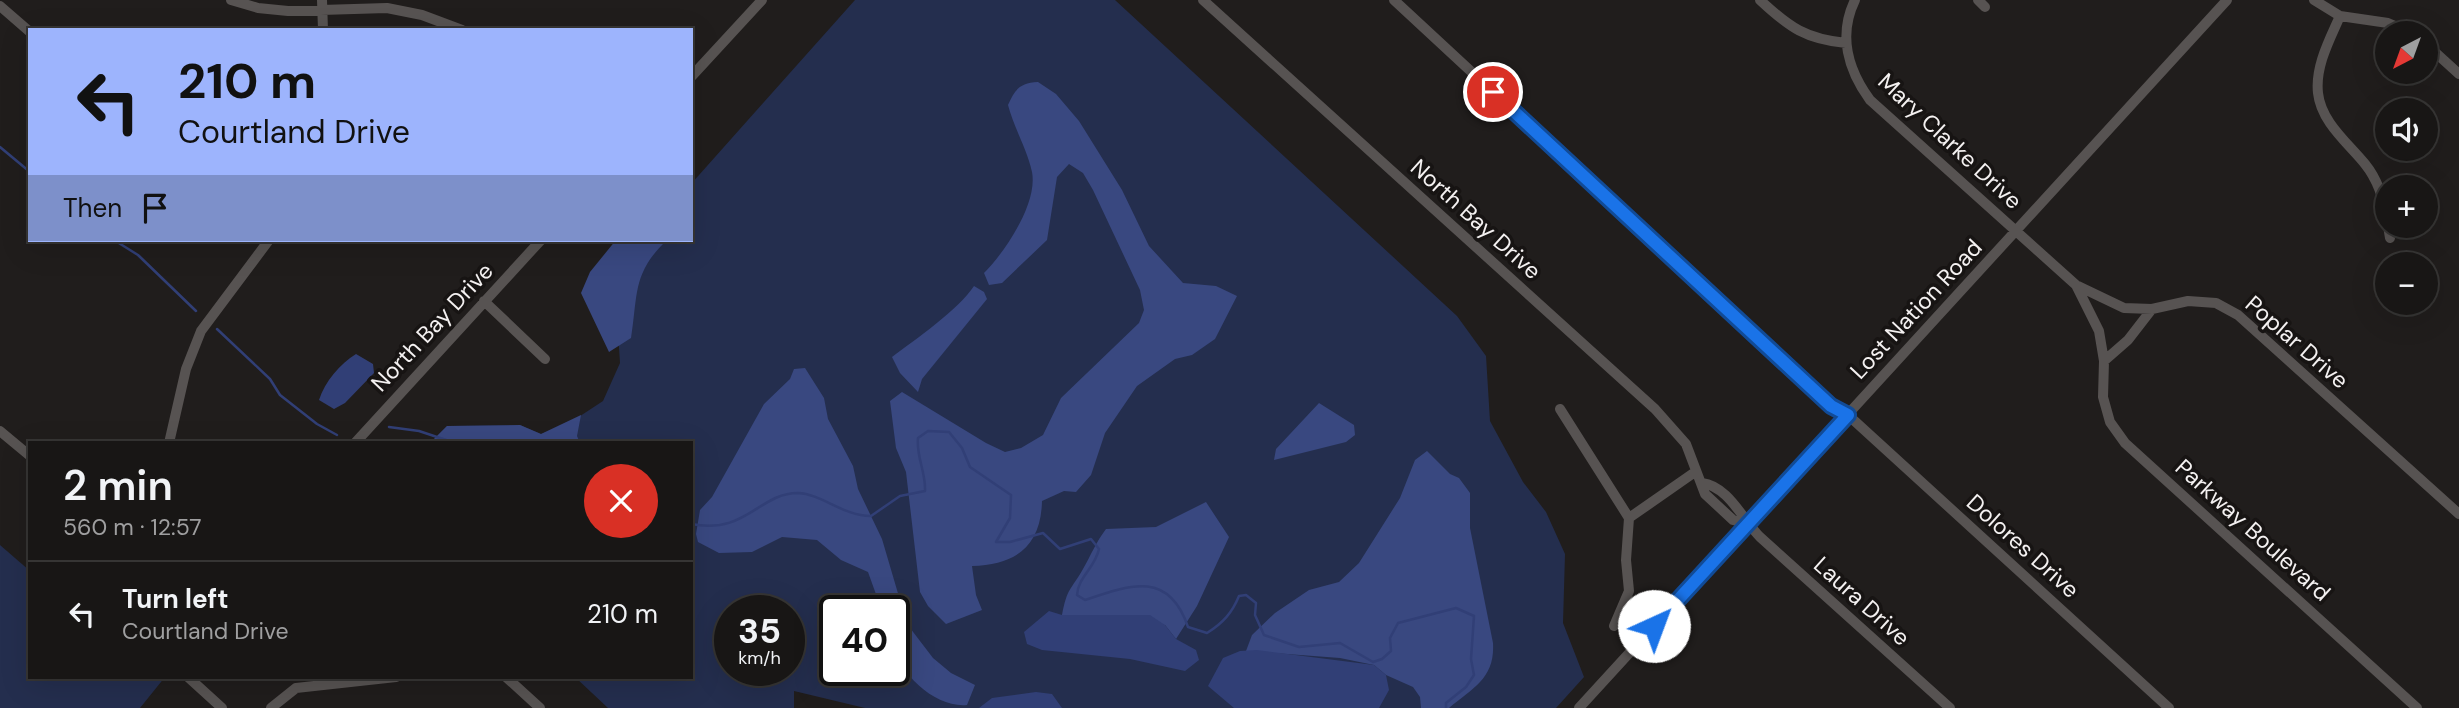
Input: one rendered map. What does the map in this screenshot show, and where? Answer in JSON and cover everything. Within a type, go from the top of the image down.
[{"type":"street","points":[[231,0],[270,9],[322,6],[387,8],[422,15],[457,28]]},
{"type":"street","points":[[693,75],[762,0]]},
{"type":"street","name":"North Bay Drive","points":[[1203,0],[1655,409],[1686,444],[1702,484],[1711,484],[1741,511],[1748,524]]},
{"type":"street","name":"Dolores Drive","points":[[1394,0],[1831,406],[1848,415],[2169,708]]},
{"type":"street","points":[[1760,0],[1801,34],[1820,41],[1846,43]]},
{"type":"street","name":"Mary Clarke Drive","points":[[1855,0],[1848,15],[1846,43],[1854,79],[1870,100],[2016,231]]},
{"type":"street","name":"Lost Nation Road","points":[[1579,708],[2227,0]]},
{"type":"street","points":[[2314,0],[2340,16],[2375,21]]},
{"type":"street","points":[[0,6],[28,30]]},
{"type":"street","points":[[322,6],[323,28]]},
{"type":"street","points":[[2340,16],[2322,57],[2318,93],[2339,135],[2366,164],[2375,179]]},
{"type":"street","points":[[2438,55],[2459,74]]},
{"type":"street","name":"Parkway Boulevard","points":[[2016,231],[2076,285],[2099,331],[2104,361],[2104,397],[2110,422],[2125,443],[2417,708]]},
{"type":"street","points":[[169,441],[186,369],[201,331],[267,242]]},
{"type":"street","name":"North Bay Drive","points":[[357,441],[539,242]]},
{"type":"street","name":"Poplar Drive","points":[[2076,285],[2124,308],[2152,309],[2188,301],[2216,303],[2238,316],[2459,514]]},
{"type":"street","points":[[484,301],[545,359]]},
{"type":"street","points":[[2104,361],[2127,340],[2152,309]]},
{"type":"street","points":[[1560,409],[1629,518],[1626,560],[1629,591],[1614,626]]},
{"type":"street","points":[[0,431],[28,454]]},
{"type":"street","points":[[1629,518],[1695,472]]},
{"type":"street","name":"Laura Drive","points":[[1748,524],[1950,708]]},
{"type":"street","points":[[190,679],[222,708]]},
{"type":"street","points":[[271,708],[296,688],[378,679]]},
{"type":"street","points":[[508,679],[540,708]]},
{"type":"shaded area","points":[[855,0],[1115,0],[1457,316],[1486,356],[1490,421],[1523,482],[1546,512],[1565,554],[1563,623],[1584,677],[1556,708],[865,708],[794,691],[794,708],[608,708],[577,679],[693,679],[693,441],[432,441],[447,426],[520,425],[541,434],[568,424],[603,401],[620,363],[618,332],[640,242],[693,242],[693,182]]},
{"type":"shaded area","points":[[1038,82],[1056,94],[1079,121],[1122,190],[1149,246],[1183,283],[1216,286],[1237,296],[1215,339],[1192,355],[1175,359],[1137,386],[1105,433],[1091,475],[1076,492],[1064,491],[1042,501],[1037,530],[1023,550],[1001,562],[972,566],[976,595],[982,610],[946,624],[928,606],[920,592],[906,472],[896,448],[890,401],[902,392],[1005,452],[1021,448],[1043,435],[1061,398],[1139,323],[1144,310],[1140,290],[1093,190],[1083,173],[1069,164],[1057,177],[1047,240],[1002,283],[989,285],[984,273],[1018,226],[1033,184],[1030,163],[1008,105],[1019,88]]},
{"type":"shaded area","points":[[614,242],[665,242],[648,263],[638,285],[631,338],[609,352],[581,293],[590,272]]},
{"type":"shaded area","points":[[974,286],[984,292],[987,299],[922,379],[918,392],[900,373],[892,357],[947,314]]},
{"type":"shaded area","points":[[356,354],[373,364],[374,373],[345,403],[334,409],[319,400],[334,374]]},
{"type":"shaded area","points":[[805,368],[824,398],[828,419],[853,466],[858,489],[882,539],[898,595],[876,595],[868,572],[841,560],[817,540],[782,537],[752,552],[719,553],[698,542],[696,534],[700,510],[712,497],[764,404],[790,379],[794,369]]},
{"type":"shaded area","points":[[1319,403],[1354,425],[1355,435],[1346,442],[1274,460],[1276,449]]},
{"type":"shaded area","points":[[581,415],[577,436],[579,441],[432,441],[447,426],[520,425],[541,434]]},
{"type":"shaded area","points":[[1427,451],[1450,474],[1459,478],[1470,493],[1470,528],[1493,643],[1490,665],[1481,681],[1449,708],[1421,708],[1420,697],[1413,687],[1386,675],[1374,665],[1340,658],[1246,651],[1252,635],[1275,613],[1309,590],[1339,582],[1359,563],[1400,498],[1415,460]]},
{"type":"shaded area","points":[[1206,502],[1229,537],[1197,606],[1176,639],[1165,625],[1062,615],[1070,590],[1106,529],[1156,527]]},
{"type":"shaded area","points":[[0,545],[28,569],[28,679],[163,679],[140,708],[0,708]]},
{"type":"shaded area","points":[[1049,611],[1062,615],[1150,615],[1165,625],[1176,639],[1196,650],[1199,660],[1185,671],[1130,659],[1042,650],[1027,644],[1024,632]]},
{"type":"shaded area","points":[[910,628],[933,658],[951,673],[975,685],[967,705],[955,704],[931,695],[911,677]]},
{"type":"shaded area","points":[[1257,650],[1374,665],[1386,675],[1389,690],[1379,708],[1234,708],[1208,686],[1223,658],[1240,651]]},
{"type":"shaded area","points":[[1036,692],[1052,694],[1062,708],[979,708],[992,698]]},
{"type":"waterway","points":[[0,147],[28,170]]},
{"type":"waterway","points":[[117,242],[138,255],[196,311]]},
{"type":"waterway","points":[[217,329],[270,379],[280,395],[317,424],[337,435]]},
{"type":"waterway","points":[[389,427],[419,431],[449,441]]},
{"type":"waterway","points":[[693,524],[725,524],[773,499],[798,493],[816,497],[851,513],[871,516],[900,496],[925,491],[918,438],[928,431],[949,432],[962,448],[970,467],[1011,495],[1010,518],[996,542],[1010,542],[1043,533],[1060,549],[1091,539],[1099,549],[1078,589],[1077,595],[1085,600],[1118,590],[1147,586],[1170,597],[1180,609],[1188,627],[1207,633],[1226,617],[1239,596],[1246,595],[1256,603],[1255,615],[1264,635],[1299,647],[1340,643],[1373,662],[1382,659],[1391,651],[1390,638],[1398,623],[1456,608],[1474,616],[1471,659],[1474,675],[1466,687],[1446,703],[1446,708]]},
{"type":"route","points":[[1493,92],[1831,406],[1848,415],[1654,626]]}]
